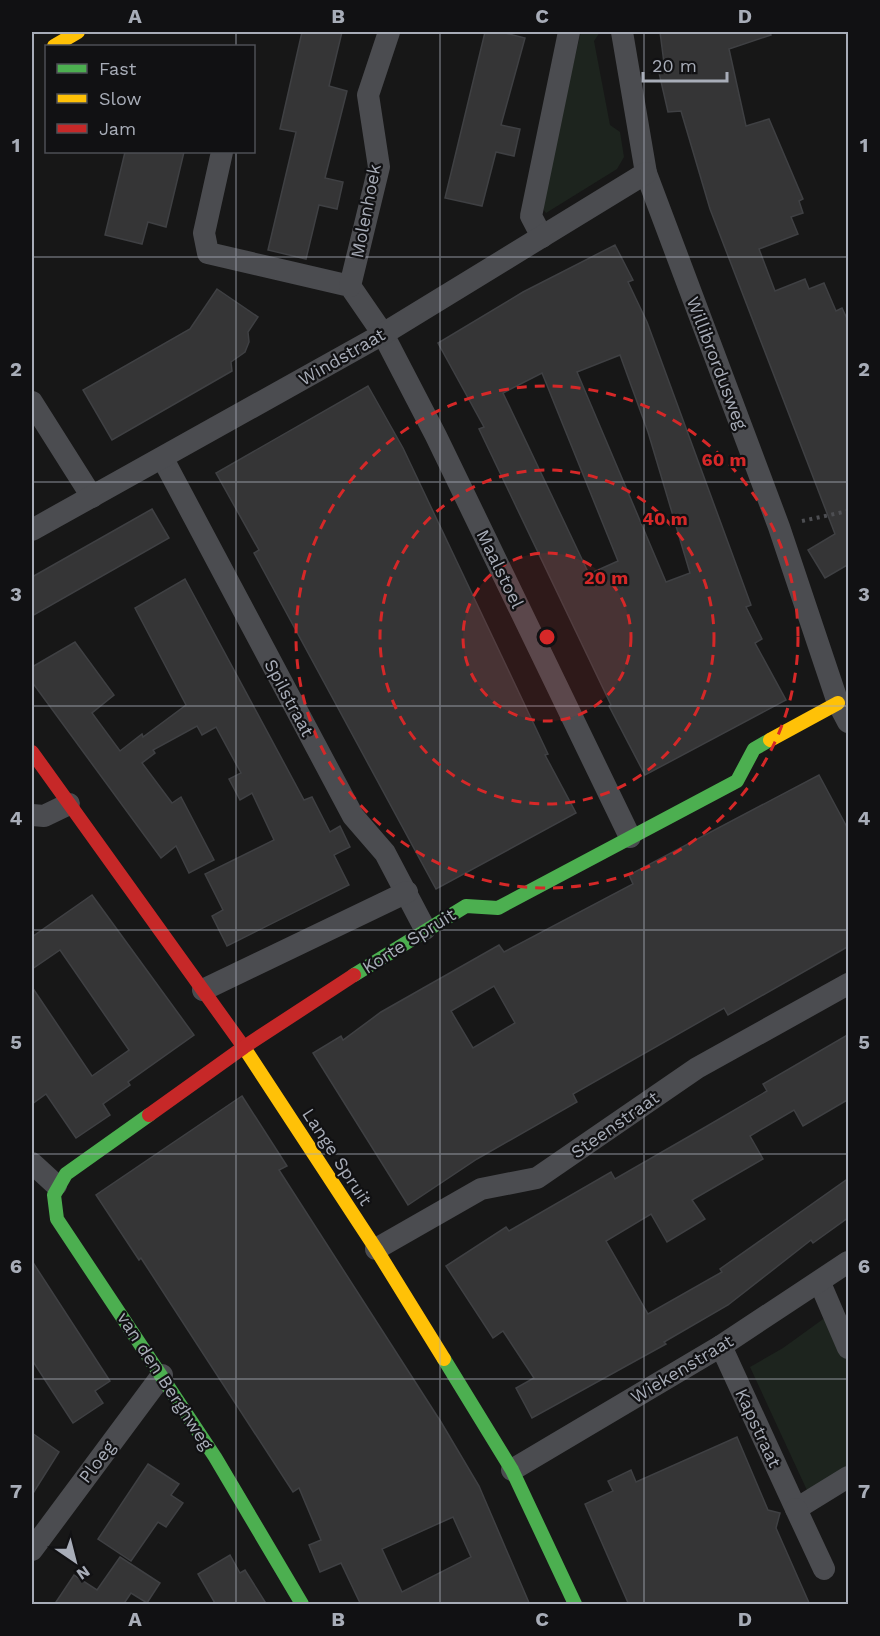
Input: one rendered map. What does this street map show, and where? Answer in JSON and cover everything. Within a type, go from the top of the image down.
[{"type":"street","points":[[56,45],[78,32]]},
{"type":"street","name":"Molenhoek","points":[[350,286],[379,167],[368,95],[389,32]]},
{"type":"street","points":[[542,237],[531,216],[569,32]]},
{"type":"street","name":"Willibrordusweg","points":[[622,32],[646,173],[779,527],[843,712]]},
{"type":"street","points":[[222,153],[204,233],[208,253],[350,286],[383,334]]},
{"type":"street","name":"Windstraat","points":[[32,530],[163,459],[383,334],[646,173]]},
{"type":"street","name":"Maalstoel","points":[[383,334],[436,436],[630,837]]},
{"type":"street","points":[[32,402],[92,497]]},
{"type":"street","name":"Spilstraat","points":[[163,459],[353,816],[385,853],[425,929]]},
{"type":"street","name":"Korte Spruit","points":[[56,1185],[66,1174],[244,1047],[425,929],[466,906],[498,908],[737,781],[754,749],[843,712]]},
{"type":"street","name":"Lange Spruit","points":[[32,752],[244,1047],[376,1249],[512,1470],[575,1605]]},
{"type":"street","points":[[32,815],[44,816],[69,804]]},
{"type":"street","points":[[203,990],[407,892]]},
{"type":"street","name":"Steenstraat","points":[[376,1249],[481,1189],[537,1178],[698,1068],[849,984]]},
{"type":"street","points":[[32,1163],[56,1185]]},
{"type":"street","name":"van den Berghweg","points":[[56,1185],[54,1202],[57,1220],[162,1374],[264,1536],[302,1605]]},
{"type":"street","name":"Wiekenstraat","points":[[512,1470],[721,1346],[849,1262]]},
{"type":"street","points":[[820,1282],[849,1348]]},
{"type":"street","name":"Kapstraat","points":[[721,1346],[824,1569]]},
{"type":"street","name":"Ploeg","points":[[32,1550],[162,1374]]},
{"type":"street","points":[[796,1509],[849,1477]]},
{"type":"path","points":[[779,527],[849,511]]},
{"type":"shaded area","points":[[581,32],[600,32],[594,41],[610,125],[620,132],[624,157],[617,169],[546,213],[539,203]]},
{"type":"shaded area","points":[[826,1317],[848,1359],[848,1473],[811,1499],[750,1367],[783,1348]]},
{"type":"building","points":[[302,32],[342,32],[329,86],[347,91],[325,178],[343,182],[337,209],[319,205],[306,259],[268,250],[296,132],[280,129]]},
{"type":"building","points":[[485,32],[501,32],[525,38],[501,125],[520,129],[514,156],[496,152],[482,206],[445,198]]},
{"type":"building","points":[[660,32],[770,32],[771,35],[729,49],[746,126],[769,119],[803,199],[799,201],[803,213],[791,217],[798,234],[759,249],[775,291],[805,279],[809,289],[824,283],[836,311],[842,308],[849,323],[849,564],[825,578],[808,550],[835,534],[710,209],[681,111],[668,112],[657,64],[664,63]]},
{"type":"building","points":[[125,153],[184,153],[166,227],[148,222],[142,244],[105,235]]},
{"type":"building","points":[[615,245],[633,280],[628,282],[647,322],[751,605],[746,607],[762,639],[755,643],[786,700],[645,775],[609,706],[611,705],[479,429],[484,427],[438,343],[523,292]],"holes":[[[620,355],[648,432],[690,573],[666,582],[577,372]],[[542,373],[618,561],[589,574],[503,393]]]},
{"type":"building","points":[[217,289],[258,317],[248,332],[249,342],[245,352],[231,362],[232,371],[112,440],[83,390],[190,329]]},
{"type":"building","points":[[368,386],[403,448],[548,754],[545,755],[576,813],[436,889],[254,553],[259,550],[216,473]]},
{"type":"building","points":[[152,509],[169,538],[32,616],[32,577]]},
{"type":"building","points":[[185,579],[304,800],[312,797],[330,832],[340,826],[350,847],[334,855],[349,885],[227,946],[212,916],[223,910],[205,874],[274,840],[252,793],[240,800],[229,779],[241,773],[216,727],[202,735],[197,726],[153,750],[155,753],[142,763],[172,803],[181,797],[214,860],[189,873],[176,846],[161,858],[32,682],[32,667],[75,642],[114,695],[92,713],[120,751],[142,734],[143,737],[186,705],[135,608]]},
{"type":"building","points":[[819,775],[849,831],[849,946],[728,1015],[724,1008],[573,1094],[577,1102],[477,1159],[408,1205],[313,1053],[341,1036],[343,1040],[381,1012],[499,945],[504,952],[633,884],[629,875]],"holes":[[[494,986],[515,1023],[473,1048],[451,1011]]]},
{"type":"building","points":[[92,895],[194,1035],[128,1082],[130,1085],[103,1104],[110,1115],[76,1138],[46,1094],[32,1104],[32,987],[92,1076],[129,1050],[60,950],[32,969],[32,937]]},
{"type":"building","points":[[849,1034],[849,1099],[803,1126],[794,1110],[750,1136],[763,1159],[692,1200],[705,1219],[667,1242],[651,1214],[606,1241],[648,1314],[722,1272],[720,1269],[849,1178],[849,1217],[813,1243],[811,1240],[728,1305],[664,1342],[666,1344],[532,1418],[516,1388],[534,1378],[503,1331],[493,1338],[446,1266],[506,1227],[509,1231],[611,1172],[615,1179],[702,1129],[767,1091],[763,1084]]},
{"type":"building","points":[[242,1096],[287,1166],[279,1170],[441,1422],[479,1486],[530,1605],[361,1605],[341,1563],[320,1572],[309,1545],[321,1540],[299,1488],[293,1492],[141,1258],[139,1260],[96,1195]],"holes":[[[453,1517],[471,1557],[402,1592],[382,1549]]]},
{"type":"building","points":[[32,1261],[110,1381],[95,1391],[103,1403],[73,1423],[32,1360]]},
{"type":"building","points":[[32,1433],[59,1452],[32,1495]]},
{"type":"building","points":[[737,1437],[768,1510],[780,1513],[776,1528],[810,1605],[629,1605],[585,1504],[613,1491],[608,1481],[631,1470],[636,1482]]},
{"type":"building","points":[[148,1464],[179,1484],[171,1495],[183,1503],[166,1527],[158,1522],[131,1561],[98,1539]]},
{"type":"building","points":[[230,1555],[240,1573],[245,1570],[267,1605],[216,1605],[198,1574]]},
{"type":"building","points":[[120,1557],[160,1583],[147,1603],[131,1593],[123,1605],[54,1605],[74,1575],[97,1590]]},
{"type":"traffic: fast","points":[[354,975],[466,906],[498,908],[737,781],[754,749],[770,740]]},
{"type":"traffic: fast","points":[[149,1115],[66,1174],[54,1195],[57,1219],[215,1457],[302,1604]]},
{"type":"traffic: fast","points":[[444,1359],[512,1470],[575,1604]]},
{"type":"traffic: slow","points":[[56,45],[78,32]]},
{"type":"traffic: slow","points":[[770,740],[838,703]]},
{"type":"traffic: slow","points":[[243,1046],[376,1249],[444,1359]]},
{"type":"traffic: jam","points":[[32,752],[243,1046]]},
{"type":"traffic: jam","points":[[149,1115],[244,1047],[354,975]]}]
